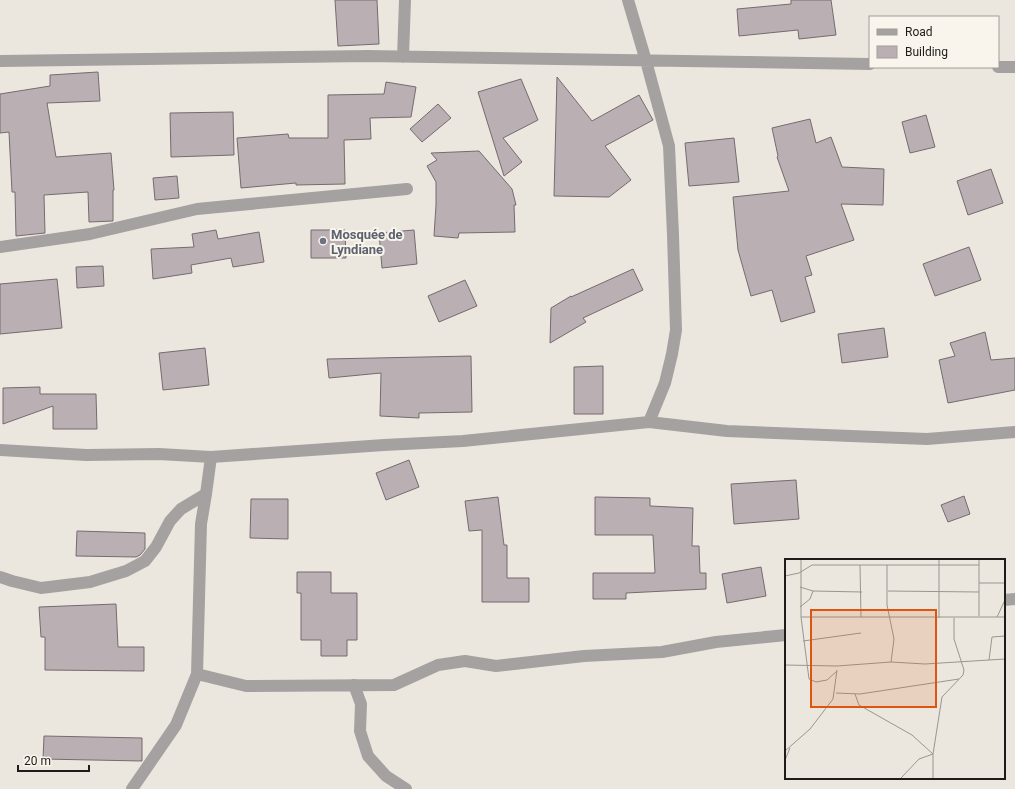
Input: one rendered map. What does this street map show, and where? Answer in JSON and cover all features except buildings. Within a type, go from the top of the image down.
[{"type":"street","points":[[403,57],[405,0]]},
{"type":"street","points":[[628,0],[669,146],[676,330],[665,383],[649,422]]},
{"type":"street","points":[[0,61],[368,56],[869,64]]},
{"type":"street","points":[[999,67],[1015,67]]},
{"type":"street","points":[[0,247],[90,234],[197,209],[407,189]]},
{"type":"street","points":[[0,450],[86,455],[159,454],[211,457],[463,441],[649,422],[727,431],[927,439],[1015,432]]},
{"type":"street","points":[[132,789],[176,725],[198,674],[201,524],[211,457]]},
{"type":"street","points":[[0,577],[42,588],[90,582],[126,571],[145,561],[156,547],[170,521],[181,508],[206,494]]},
{"type":"street","points":[[1005,600],[1015,599]]},
{"type":"street","points":[[198,674],[246,686],[394,685],[438,665],[464,661],[496,666],[584,656],[662,652],[716,642],[785,635]]},
{"type":"street","points":[[354,685],[361,704],[360,731],[368,756],[386,776],[406,789]]},
{"type":"place","name":"Mosquée de Lyndiane","points":[[323,241]]}]
